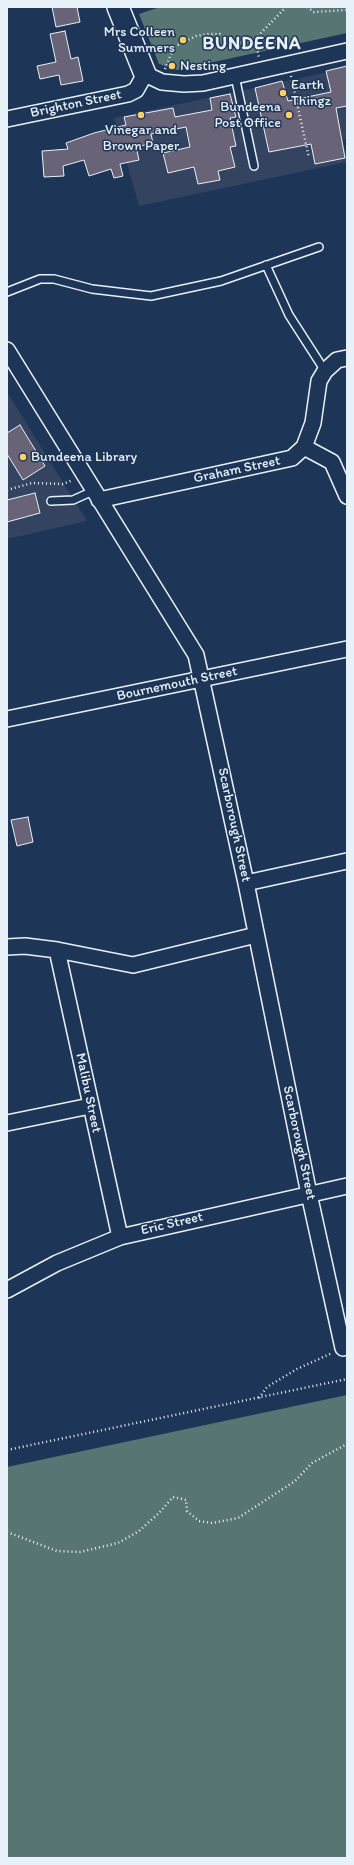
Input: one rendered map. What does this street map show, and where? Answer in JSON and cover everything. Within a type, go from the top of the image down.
[{"type":"street","points":[[118,7],[153,78],[184,84],[204,83],[347,51]]},
{"type":"street","name":"Brighton Street","points":[[7,119],[128,94],[153,78]]},
{"type":"street","name":"Scarborough Street","points":[[7,350],[196,655],[203,679],[309,1194],[343,1348]]},
{"type":"street","points":[[347,358],[337,360],[325,371],[319,381],[313,423],[304,446],[332,462],[347,496]]},
{"type":"street","name":"Graham Street","points":[[96,495],[292,458],[304,446]]},
{"type":"street","name":"Bournemouth Street","points":[[7,719],[347,649]]},
{"type":"street","points":[[246,883],[347,860]]},
{"type":"street","points":[[7,947],[24,946],[57,950],[133,965],[256,935]]},
{"type":"street","name":"Malibu Street","points":[[57,950],[90,1106],[120,1237]]},
{"type":"street","points":[[7,1123],[90,1106]]},
{"type":"street","name":"Eric Street","points":[[7,1290],[56,1263],[120,1237],[347,1186]]},
{"type":"lane","points":[[235,76],[254,166]]},
{"type":"lane","points":[[7,292],[40,279],[54,279],[92,289],[151,296],[221,281],[319,247]]},
{"type":"lane","points":[[266,265],[289,315],[325,371]]},
{"type":"lane","points":[[51,501],[73,500],[96,495]]},
{"type":"path","points":[[153,78],[174,48],[196,36],[220,34],[235,44],[255,39],[286,7]]},
{"type":"path","points":[[307,7],[314,12],[347,10]]},
{"type":"path","points":[[255,39],[262,70]]},
{"type":"path","points":[[289,64],[309,158]]},
{"type":"path","points":[[7,490],[32,483],[63,484],[75,480]]},
{"type":"path","points":[[259,1398],[266,1387],[297,1369],[343,1348]]},
{"type":"path","points":[[7,1450],[347,1379]]},
{"type":"path","points":[[7,1532],[57,1551],[80,1552],[118,1543],[139,1531],[159,1513],[173,1497],[186,1500],[187,1511],[199,1521],[212,1523],[238,1518],[295,1481],[312,1462],[347,1444]]},
{"type":"shaded area","points":[[347,68],[347,138],[343,140],[347,162],[139,206],[114,118]]},
{"type":"shaded area","points":[[7,392],[87,521],[7,539]]},
{"type":"green space","points":[[160,7],[347,7],[347,33],[177,70],[159,64],[139,14]]},
{"type":"green space","points":[[347,1395],[347,1858],[7,1858],[7,1467]]},
{"type":"building","points":[[52,7],[77,7],[80,22],[56,27]]},
{"type":"building","points":[[65,31],[71,59],[78,57],[83,81],[61,85],[59,75],[40,79],[37,66],[56,62],[50,34]]},
{"type":"building","points":[[347,66],[347,106],[336,108],[345,158],[315,164],[311,144],[269,152],[255,88],[282,81],[288,101],[331,92],[326,71]]},
{"type":"building","points":[[230,94],[236,117],[230,118],[236,146],[230,147],[235,167],[218,171],[220,180],[198,184],[194,167],[168,173],[163,153],[190,147],[186,127],[151,134],[153,143],[136,147],[139,160],[120,164],[123,176],[114,178],[111,169],[89,176],[84,160],[63,166],[64,176],[44,177],[42,151],[68,149],[66,143],[94,133],[126,125],[124,117],[173,108],[175,117],[212,110],[210,98]]},
{"type":"building","points":[[20,425],[45,466],[23,480],[7,454],[7,433]]},
{"type":"building","points":[[35,493],[40,513],[7,522],[7,500]]},
{"type":"building","points":[[28,817],[33,842],[17,846],[11,820]]},
{"type":"place","name":"Mrs Colleen Summers","points":[[183,40]]},
{"type":"place","name":"Nesting","points":[[172,66]]},
{"type":"place","name":"Earth Thingz","points":[[283,93]]},
{"type":"place","name":"Vinegar and Brown Paper","points":[[141,115]]},
{"type":"place","name":"Bundeena Post Office","points":[[289,115]]},
{"type":"place","name":"Bundeena Library","points":[[23,457]]},
{"type":"district","name":"BUNDEENA","points":[[252,44]]}]
